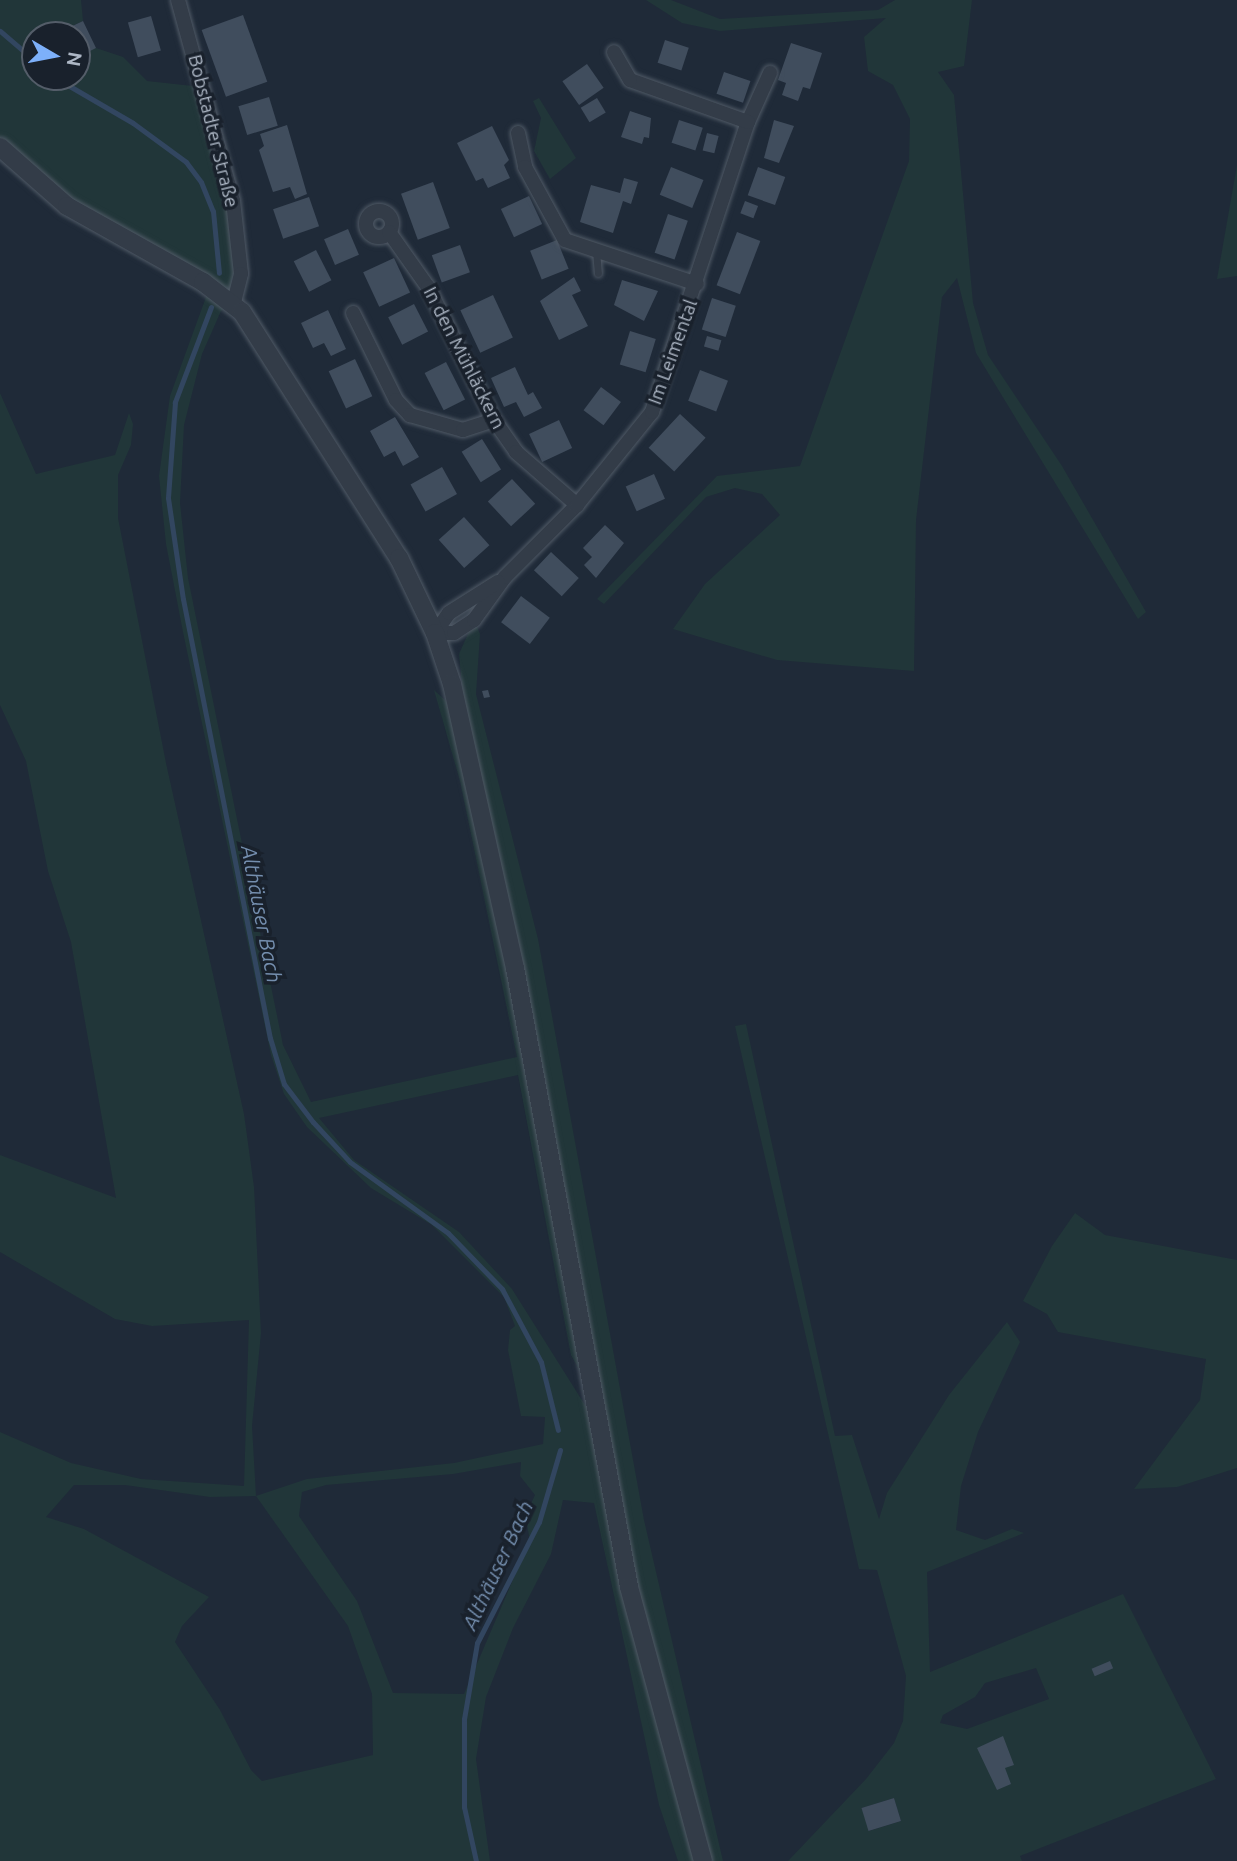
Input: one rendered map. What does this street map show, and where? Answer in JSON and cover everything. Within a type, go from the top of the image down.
[{"type":"street","name":"Bobstadter Straße","points":[[178,0],[230,190],[241,274],[234,303]]},
{"type":"street","points":[[614,52],[630,80],[748,121]]},
{"type":"street","name":"Im Leimental","points":[[435,633],[449,613],[506,577],[577,505],[652,412],[697,284],[748,121],[770,73]]},
{"type":"street","points":[[518,133],[525,167],[565,240],[697,284]]},
{"type":"street","points":[[0,147],[67,206],[234,303],[400,558],[435,633],[452,684],[515,968],[629,1587],[704,1861]]},
{"type":"street","name":"In den Mühläckern","points":[[389,232],[428,287],[494,420],[516,452],[577,505]]},
{"type":"street","points":[[353,313],[396,400],[410,415],[463,430],[494,420]]},
{"type":"lane","points":[[596,251],[598,273]]},
{"type":"green space","points":[[0,0],[81,0],[83,21],[21,21],[21,91],[91,91],[91,50],[96,48],[123,57],[147,81],[202,87],[236,237],[234,303],[221,311],[202,354],[184,425],[180,503],[188,578],[283,1045],[311,1102],[517,1057],[460,781],[434,690],[446,701],[469,757],[459,654],[474,620],[480,634],[476,694],[538,939],[644,1520],[723,1861],[678,1861],[659,1805],[594,1503],[563,1500],[551,1554],[513,1628],[486,1697],[476,1759],[490,1861],[0,1861],[0,1432],[71,1463],[141,1479],[244,1486],[249,1320],[152,1326],[115,1319],[0,1252],[0,1155],[116,1198],[71,942],[48,871],[26,761],[0,705],[0,393],[36,474],[115,455],[129,413],[133,424],[131,445],[118,475],[118,518],[166,763],[244,1114],[254,1187],[261,1333],[252,1426],[256,1496],[307,1479],[454,1463],[543,1444],[545,1417],[521,1416],[508,1350],[510,1330],[515,1326],[504,1297],[432,1225],[371,1188],[307,1127],[284,1094],[271,1055],[183,632],[166,544],[159,476],[170,396],[210,286],[110,232],[0,147]],"holes":[[[518,1075],[571,1355],[597,1402],[602,1432],[512,1289],[459,1232],[354,1160],[319,1118]],[[521,1462],[520,1476],[535,1495],[525,1516],[530,1540],[464,1694],[393,1693],[357,1601],[299,1516],[302,1492],[326,1485],[453,1474]],[[74,1485],[125,1485],[210,1497],[256,1496],[348,1626],[372,1694],[373,1755],[262,1781],[251,1770],[220,1710],[175,1642],[182,1626],[209,1597],[84,1529],[46,1517]]]},
{"type":"green space","points":[[646,0],[671,0],[720,19],[878,10],[895,0],[972,0],[964,66],[938,72],[954,95],[973,303],[988,355],[1062,466],[1146,612],[1138,619],[976,353],[957,278],[942,297],[916,520],[914,671],[777,660],[673,629],[705,584],[780,515],[762,494],[735,488],[706,497],[604,604],[597,599],[717,476],[800,466],[909,161],[910,119],[893,85],[868,71],[864,37],[886,18],[720,31],[682,23]]},
{"type":"green space","points":[[539,98],[576,158],[550,179],[534,151],[541,118],[533,101]]},
{"type":"green space","points":[[1237,165],[1237,276],[1217,279]]},
{"type":"green space","points":[[746,1024],[835,1436],[852,1435],[879,1519],[887,1493],[949,1395],[1007,1322],[1020,1342],[978,1432],[961,1486],[956,1530],[985,1540],[1012,1529],[1024,1533],[927,1572],[930,1672],[1123,1594],[1216,1779],[1020,1856],[1022,1861],[788,1861],[866,1779],[894,1743],[903,1721],[906,1676],[877,1570],[859,1569],[735,1026]],"holes":[[[1036,1668],[1049,1699],[967,1729],[940,1723],[943,1715],[975,1697],[985,1683]],[[894,1798],[901,1821],[869,1831],[862,1808]]]},
{"type":"green space","points":[[1075,1213],[1105,1235],[1237,1260],[1237,1468],[1177,1487],[1134,1489],[1200,1400],[1206,1359],[1058,1332],[1047,1314],[1023,1301],[1052,1246]]},
{"type":"building","points":[[243,15],[267,82],[226,97],[202,30]]},
{"type":"building","points":[[151,16],[161,51],[138,57],[128,23]]},
{"type":"building","points":[[91,38],[96,48],[91,50]]},
{"type":"building","points":[[665,40],[689,48],[681,71],[658,63]]},
{"type":"building","points":[[791,43],[822,53],[810,89],[803,87],[798,101],[782,95],[786,83],[778,80]]},
{"type":"building","points":[[587,64],[604,88],[579,105],[562,81]]},
{"type":"building","points":[[724,72],[750,81],[743,103],[717,94]]},
{"type":"building","points":[[269,97],[278,126],[247,135],[238,106]]},
{"type":"building","points":[[597,98],[606,113],[589,122],[581,108]]},
{"type":"building","points":[[630,111],[651,118],[649,138],[644,137],[642,144],[621,137]]},
{"type":"building","points":[[679,120],[703,128],[695,151],[672,143]]},
{"type":"building","points":[[774,120],[794,126],[779,163],[764,158]]},
{"type":"building","points":[[287,125],[307,194],[295,199],[290,187],[273,192],[259,150],[264,146],[260,134]]},
{"type":"building","points":[[492,126],[509,160],[504,165],[510,178],[488,188],[483,178],[476,181],[457,143]]},
{"type":"building","points":[[707,133],[719,136],[714,153],[703,150]]},
{"type":"building","points":[[671,167],[703,180],[692,208],[660,195]]},
{"type":"building","points":[[758,167],[785,177],[775,205],[748,195]]},
{"type":"building","points":[[624,178],[638,182],[631,204],[623,201],[613,233],[580,222],[591,185],[620,193]]},
{"type":"building","points":[[433,182],[450,228],[418,240],[401,194]]},
{"type":"building","points":[[529,196],[542,224],[514,237],[501,209]]},
{"type":"building","points":[[309,197],[319,226],[283,239],[273,209]]},
{"type":"building","points":[[745,201],[758,206],[753,218],[740,213]]},
{"type":"building","points":[[668,214],[688,221],[675,260],[655,253]]},
{"type":"building","points":[[348,229],[359,255],[335,265],[324,239]]},
{"type":"building","points":[[737,232],[760,241],[740,294],[717,285]]},
{"type":"building","points":[[557,240],[569,269],[542,280],[530,251]]},
{"type":"building","points":[[460,245],[470,272],[442,283],[432,255]]},
{"type":"building","points":[[316,250],[331,280],[309,292],[294,261]]},
{"type":"building","points":[[394,258],[410,292],[379,307],[363,272]]},
{"type":"building","points":[[574,277],[581,291],[572,295],[588,326],[559,340],[540,301]]},
{"type":"building","points":[[622,280],[658,291],[644,321],[614,305]]},
{"type":"building","points":[[493,295],[513,338],[480,353],[460,310]]},
{"type":"building","points":[[712,298],[736,306],[726,337],[702,329]]},
{"type":"building","points":[[414,304],[428,332],[402,345],[388,317]]},
{"type":"building","points":[[328,310],[346,349],[331,356],[324,343],[313,348],[301,323]]},
{"type":"building","points":[[630,331],[656,339],[646,372],[620,364]]},
{"type":"building","points":[[707,336],[721,340],[718,351],[704,347]]},
{"type":"building","points":[[355,359],[372,396],[346,408],[329,371]]},
{"type":"building","points":[[446,362],[465,399],[444,410],[425,373]]},
{"type":"building","points":[[515,367],[528,395],[533,392],[542,408],[524,417],[516,402],[504,407],[491,378]]},
{"type":"building","points":[[700,370],[728,381],[716,412],[688,401]]},
{"type":"building","points":[[601,387],[621,402],[604,425],[584,410]]},
{"type":"building","points":[[680,414],[706,438],[674,472],[649,448]]},
{"type":"building","points":[[395,417],[419,457],[403,466],[395,451],[384,457],[370,431]]},
{"type":"building","points":[[559,420],[572,448],[542,462],[529,434]]},
{"type":"building","points":[[482,439],[501,470],[481,482],[462,452]]},
{"type":"building","points":[[442,467],[457,494],[426,512],[411,484]]},
{"type":"building","points":[[654,474],[665,499],[637,511],[626,487]]},
{"type":"building","points":[[512,479],[535,504],[511,526],[488,502]]},
{"type":"building","points":[[464,517],[489,545],[464,568],[439,540]]},
{"type":"building","points":[[605,525],[624,543],[596,578],[584,565],[592,557],[583,548]]},
{"type":"building","points":[[551,552],[579,578],[562,596],[534,570]]},
{"type":"building","points":[[521,596],[550,618],[530,644],[501,622]]},
{"type":"building","points":[[488,690],[490,697],[484,698],[482,691]]},
{"type":"building","points":[[1110,1661],[1113,1668],[1095,1676],[1092,1669]]},
{"type":"building","points":[[1003,1736],[1014,1765],[1005,1768],[1011,1784],[997,1790],[977,1748]]},
{"type":"building","points":[[894,1798],[901,1821],[869,1831],[861,1808]]},
{"type":"waterway","name":"Althäuser Bach","points":[[0,31],[21,49]]},
{"type":"waterway","name":"Althäuser Bach","points":[[78,91],[133,123],[186,162],[201,182],[213,211],[219,273]]},
{"type":"waterway","name":"Althäuser Bach","points":[[211,307],[175,402],[168,498],[183,599],[270,1038],[284,1084],[313,1122],[350,1162],[448,1233],[502,1289],[541,1362],[558,1430]]},
{"type":"waterway","name":"Althäuser Bach","points":[[476,1861],[464,1807],[464,1719],[477,1643],[539,1522],[560,1450]]}]
